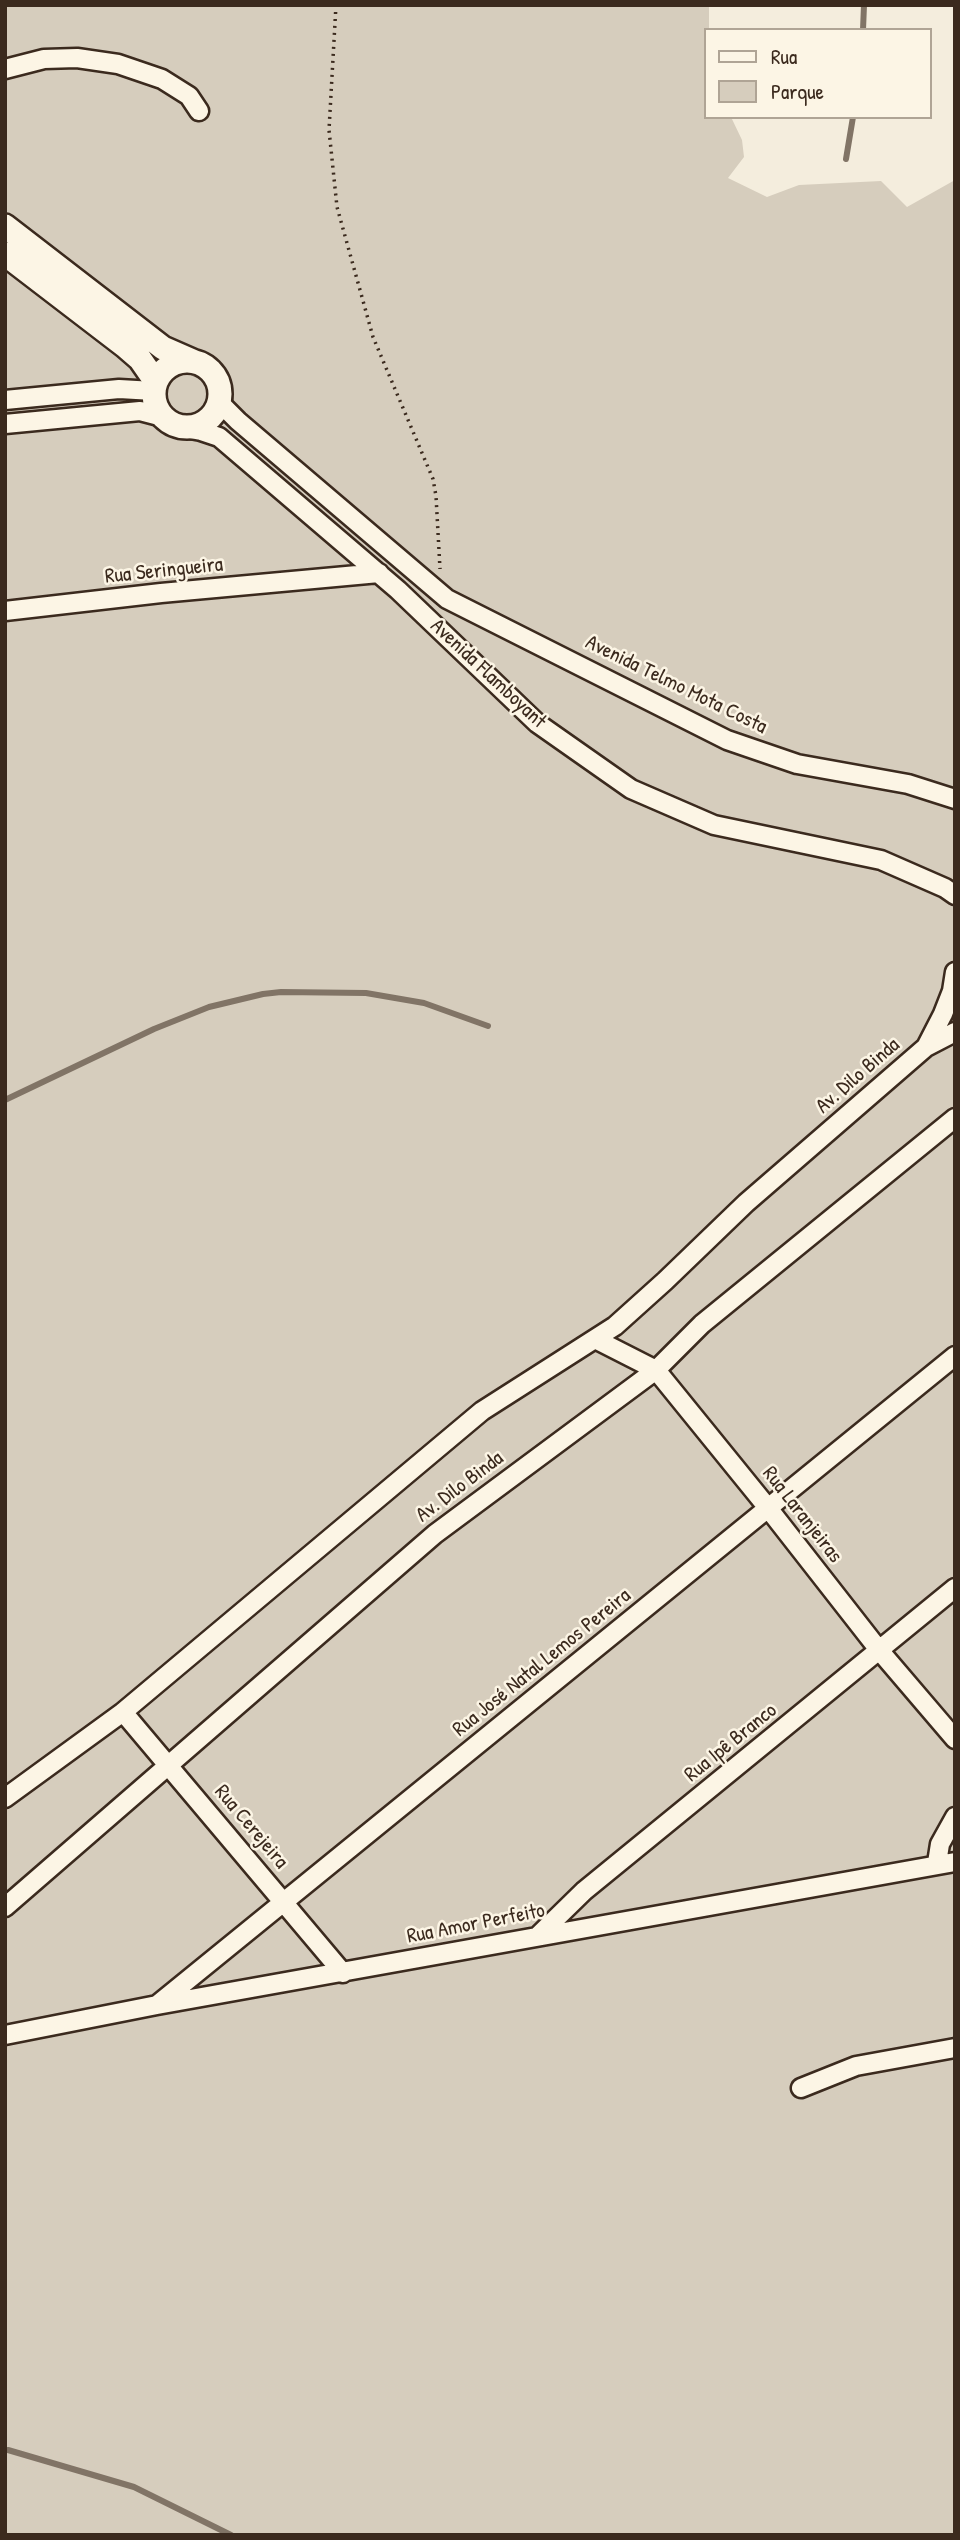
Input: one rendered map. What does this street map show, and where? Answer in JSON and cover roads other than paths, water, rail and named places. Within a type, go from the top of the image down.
[{"type":"street","points":[[5,69],[44,59],[77,58],[118,64],[162,79],[188,96],[199,111]]},
{"type":"street","points":[[5,226],[163,348],[204,365],[217,379],[220,397],[218,407],[206,422],[189,428],[171,422],[154,401],[155,387],[161,374],[176,363],[195,362]]},
{"type":"street","points":[[5,254],[125,345],[140,359],[155,387]]},
{"type":"street","points":[[5,400],[155,387]]},
{"type":"street","name":"Avenida Flamboyant","points":[[220,397],[222,405],[238,421],[438,591]]},
{"type":"street","name":"Avenida Flamboyant","points":[[5,424],[141,411],[219,437],[379,573],[537,723],[631,789],[714,825],[881,860],[955,895]]},
{"type":"street","points":[[327,576],[337,571],[342,564],[346,544],[362,527]]},
{"type":"street","name":"Rua Seringueira","points":[[5,611],[327,576],[379,573]]},
{"type":"street","name":"Avenida Telmo Mota Costa","points":[[438,591],[727,740],[797,764],[908,784],[955,799]]},
{"type":"street","points":[[926,1047],[952,991],[955,972]]},
{"type":"street","points":[[926,1047],[955,1032]]},
{"type":"street","name":"Av. Dilo Binda","points":[[5,1798],[123,1712],[482,1411],[530,1378],[597,1340],[665,1281],[746,1203],[926,1047]]},
{"type":"street","name":"Av. Dilo Binda","points":[[5,1907],[435,1534],[656,1370],[702,1324],[955,1118]]},
{"type":"street","name":"Rua Laranjeiras","points":[[597,1340],[656,1370],[879,1650],[955,1739]]},
{"type":"street","name":"Rua José Natal Lemos Pereira","points":[[157,2004],[955,1356]]},
{"type":"street","name":"Rua Ipê Branco","points":[[538,1936],[584,1891],[955,1588]]},
{"type":"street","name":"Rua Cerejeira","points":[[123,1712],[343,1973]]},
{"type":"street","points":[[946,1862],[940,1844],[955,1817]]},
{"type":"street","name":"Rua Amor Perfeito","points":[[5,2035],[157,2004],[343,1973],[946,1862]]},
{"type":"street","points":[[801,2088],[856,2066],[955,2048]]},
{"type":"waterway","points":[[863,28],[864,5]]},
{"type":"waterway","points":[[846,159],[853,119]]},
{"type":"waterway","points":[[5,1100],[154,1029],[209,1007],[263,994],[366,993],[424,1003],[488,1026]]},
{"type":"waterway","points":[[8,2450],[134,2487],[231,2535]]}]
